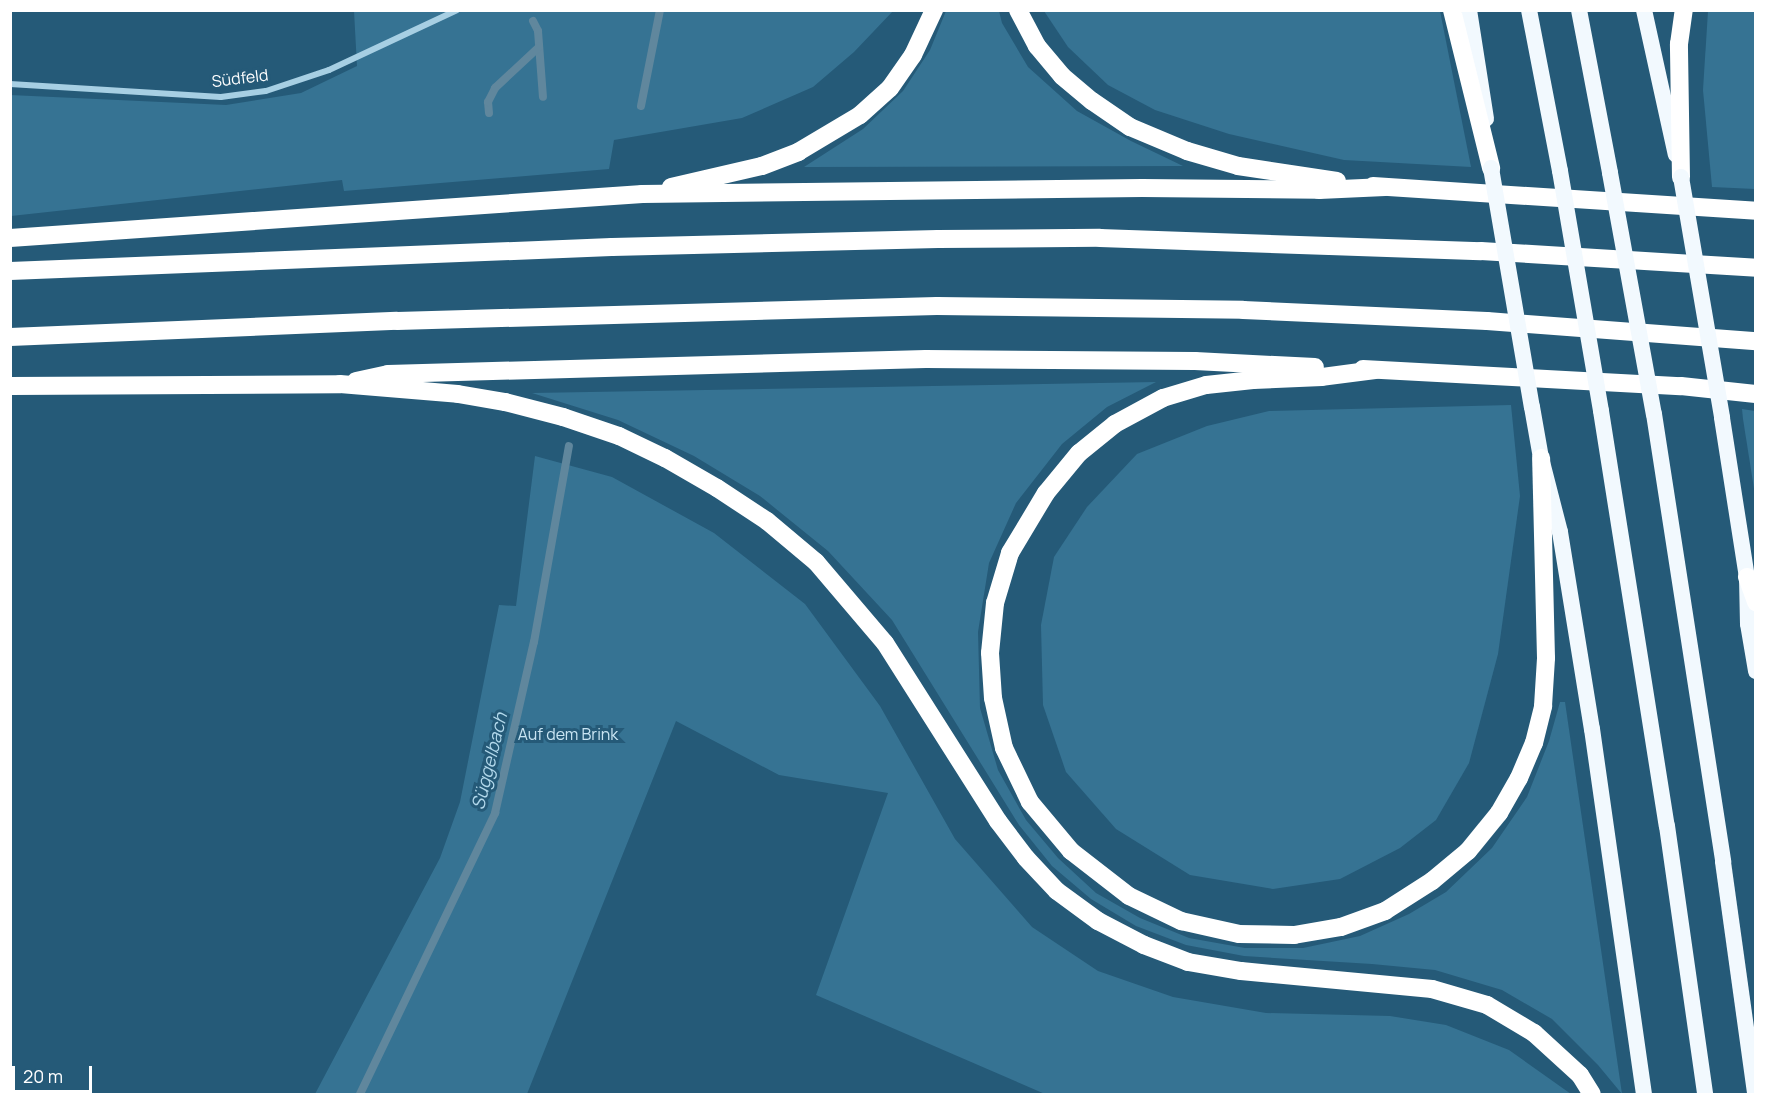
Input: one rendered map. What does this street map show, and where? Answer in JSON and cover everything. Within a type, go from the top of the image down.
[{"type":"highway","points":[[642,194],[762,166],[798,152],[829,135],[860,115],[890,88],[914,55],[934,10]]},
{"type":"highway","points":[[1018,10],[1037,46],[1062,76],[1092,101],[1130,127],[1187,152],[1238,166],[1385,187],[1755,211]]},
{"type":"highway","points":[[1452,10],[1491,168]]},
{"type":"highway","points":[[1469,10],[1491,168],[1532,407],[1541,458],[1560,532],[1590,718],[1644,1095]]},
{"type":"highway","points":[[1529,10],[1560,171],[1601,411],[1667,826],[1705,1095]]},
{"type":"highway","points":[[1579,10],[1654,414],[1724,862],[1755,1095]]},
{"type":"highway","points":[[1644,10],[1681,177],[1722,418],[1747,577],[1748,624],[1755,671]]},
{"type":"highway","points":[[1681,177],[1679,44],[1684,10]]},
{"type":"highway","points":[[10,238],[642,194],[1130,188],[1319,190],[1385,187]]},
{"type":"highway","points":[[10,271],[612,247],[938,238],[1100,238],[1481,250],[1755,268]]},
{"type":"highway","points":[[10,338],[409,321],[937,306],[1243,310],[1487,321],[1755,341]]},
{"type":"highway","points":[[340,384],[388,375],[926,359],[1195,361],[1681,386],[1755,394]]},
{"type":"highway","points":[[1375,370],[1322,377],[1206,385],[1163,398],[1115,424],[1079,453],[1046,493],[1010,553],[995,603],[990,653],[993,698],[1004,748],[1030,802],[1071,852],[1129,896],[1181,921],[1239,934],[1294,935],[1341,927],[1385,911],[1432,881],[1468,851],[1499,813],[1519,778],[1534,743],[1543,706],[1546,658],[1541,458]]},
{"type":"highway","points":[[10,386],[340,384],[458,394],[505,402],[562,417],[619,436],[665,458],[767,521],[816,562],[885,643],[998,821],[1026,858],[1057,891],[1098,921],[1144,945],[1188,962],[1241,971],[1432,989],[1487,1005],[1534,1033],[1580,1075],[1592,1095]]},
{"type":"highway","points":[[1747,577],[1755,602]]},
{"type":"street","name":"Südfeld","points":[[10,84],[221,97],[266,91],[329,70],[457,10]]},
{"type":"green space","points":[[354,11],[893,11],[854,52],[813,87],[742,118],[614,140],[609,169],[344,191],[342,180],[11,216],[10,95],[226,105],[301,93],[357,66]]},
{"type":"green space","points":[[946,11],[999,11],[1002,23],[1028,67],[1077,111],[1183,166],[804,167],[863,129],[903,91],[930,50]]},
{"type":"green space","points":[[1044,11],[1440,11],[1471,167],[1344,160],[1229,134],[1155,110],[1108,85],[1068,47]]},
{"type":"green space","points":[[1708,11],[1755,11],[1755,189],[1712,187],[1703,90]]},
{"type":"green space","points":[[1156,382],[1107,407],[1062,444],[1016,503],[989,563],[978,632],[980,708],[998,770],[1026,820],[1058,858],[1096,893],[1140,918],[1189,938],[1245,948],[1303,948],[1360,936],[1409,914],[1446,892],[1492,848],[1527,797],[1549,741],[1560,702],[1565,702],[1622,1094],[1598,1065],[1552,1019],[1502,990],[1435,970],[1244,956],[1186,945],[1136,926],[1091,899],[1052,866],[1019,825],[892,620],[828,551],[760,496],[694,456],[618,420],[532,393]]},
{"type":"green space","points":[[1511,405],[1520,496],[1498,654],[1469,763],[1436,820],[1400,848],[1340,879],[1273,889],[1190,875],[1116,829],[1066,772],[1043,705],[1041,625],[1054,557],[1087,507],[1137,454],[1207,426],[1269,411]]},
{"type":"green space","points":[[1742,409],[1755,411],[1755,495],[1743,419]]},
{"type":"green space","name":"Auf dem Brink","points":[[535,456],[612,477],[714,533],[805,604],[880,706],[955,839],[1032,927],[1098,971],[1173,997],[1266,1013],[1390,1016],[1446,1025],[1509,1050],[1571,1094],[1045,1094],[816,995],[888,793],[779,775],[676,721],[527,1094],[315,1094],[440,858],[460,802],[499,605],[516,606]]},
{"type":"waterway","name":"Süggelbach","points":[[641,106],[660,10]]},
{"type":"waterway","points":[[533,21],[538,31],[543,97]]},
{"type":"waterway","points":[[489,113],[488,102],[495,88],[539,47]]},
{"type":"waterway","name":"Süggelbach","points":[[360,1094],[495,813],[534,642],[569,446]]}]
